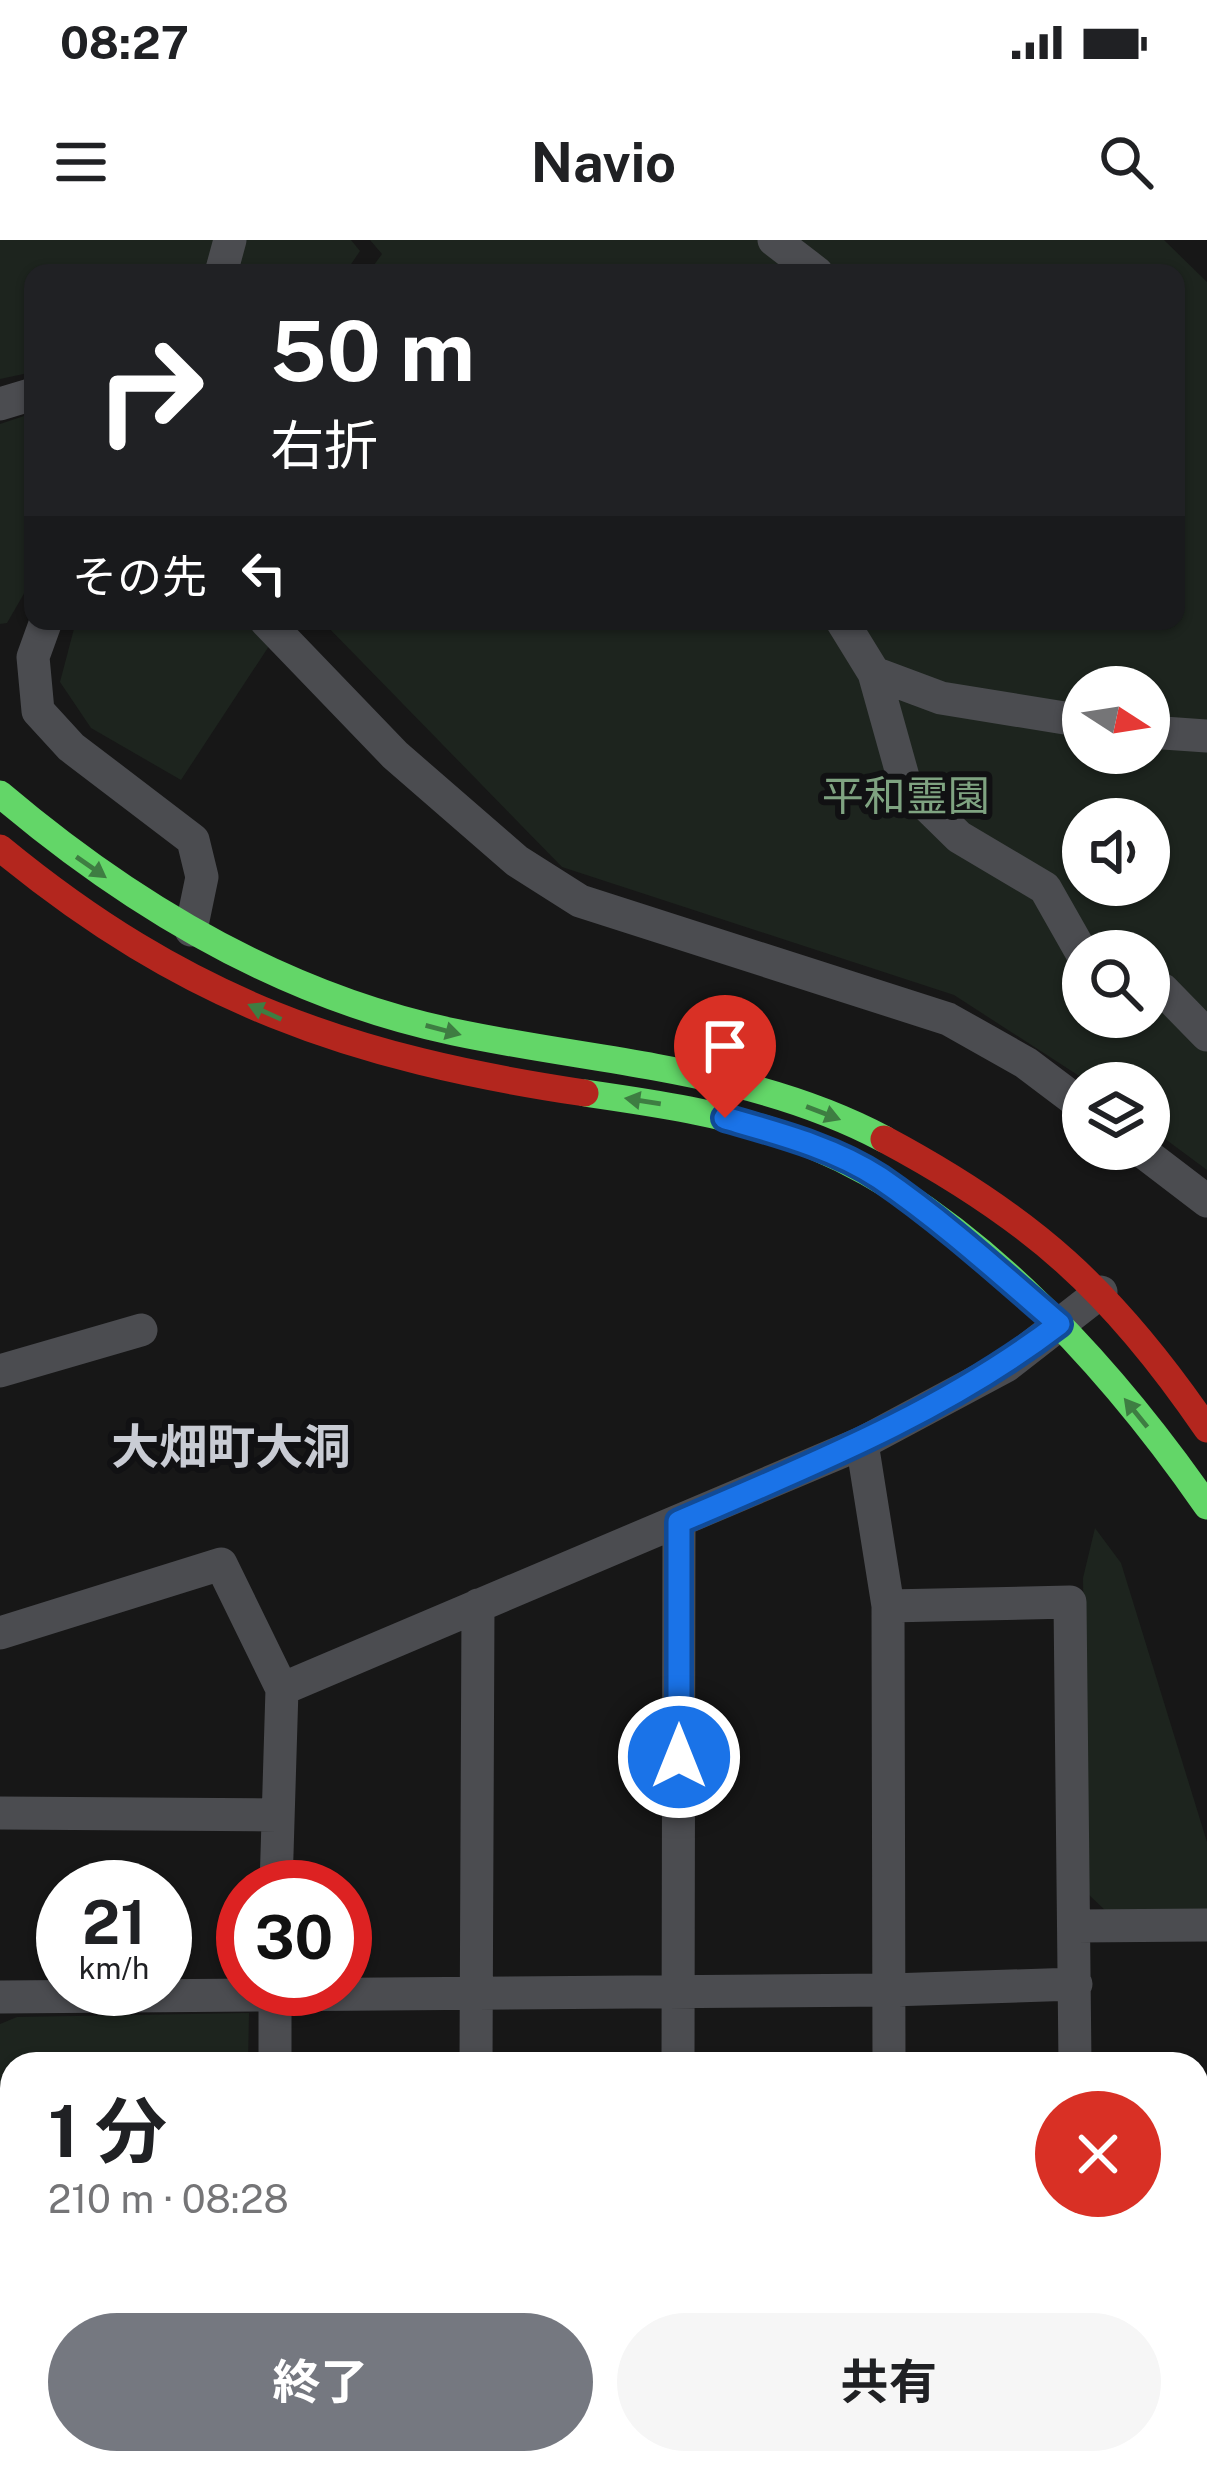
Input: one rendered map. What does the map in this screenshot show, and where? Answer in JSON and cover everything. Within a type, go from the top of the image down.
[{"type":"street","points":[[774,240],[805,264]]},
{"type":"street","points":[[43,630],[33,657],[38,711],[71,747],[193,840],[202,877],[191,930]]},
{"type":"street","points":[[275,630],[395,754],[517,861],[580,901],[948,1019],[1026,1063],[1062,1090]]},
{"type":"street","points":[[848,630],[874,673],[905,784],[959,837],[1045,888],[1069,930]]},
{"type":"street","points":[[874,673],[941,698],[1062,718]]},
{"type":"street","points":[[1170,733],[1207,736]]},
{"type":"street","points":[[0,794],[50,839],[191,930],[278,975],[455,1034],[728,1080],[832,1115],[914,1156],[1024,1225],[1101,1292],[1169,1373],[1207,1429]]},
{"type":"street","points":[[0,848],[63,901],[151,955],[319,1036],[428,1065],[690,1108],[794,1138],[877,1176],[1059,1324],[1124,1398],[1207,1506]]},
{"type":"street","points":[[1170,997],[1207,1035]]},
{"type":"street","points":[[1166,1170],[1207,1201]]},
{"type":"street","points":[[282,1689],[862,1443],[1006,1366],[1101,1292]]},
{"type":"street","points":[[0,1372],[141,1330]]},
{"type":"street","points":[[862,1443],[888,1606],[889,2052]]},
{"type":"street","points":[[678,2052],[679,1522]]},
{"type":"street","points":[[0,1633],[221,1564],[282,1689],[277,1860]]},
{"type":"street","points":[[888,1606],[1070,1602],[1075,2052]]},
{"type":"street","points":[[476,2052],[478,1605]]},
{"type":"street","points":[[0,1813],[278,1815]]},
{"type":"street","points":[[1076,1926],[1207,1925]]},
{"type":"street","points":[[372,1990],[678,1992],[1076,1984]]},
{"type":"street","points":[[0,1996],[216,1991]]},
{"type":"street","points":[[274,2016],[274,2052]]},
{"type":"green space","points":[[0,240],[214,240],[207,264],[24,264],[24,374],[0,379]]},
{"type":"green space","points":[[240,240],[351,240],[360,251],[351,264],[236,264]]},
{"type":"green space","name":"平和霊園","points":[[370,240],[1164,240],[1207,282],[1207,1170],[1170,1143],[1170,1062],[1062,1065],[954,995],[562,867],[331,630],[1185,630],[1185,264],[375,264],[382,254]]},
{"type":"green space","points":[[24,416],[24,594],[7,623],[0,624],[0,424]]},
{"type":"green space","points":[[74,630],[260,630],[271,643],[181,780],[91,728],[60,682]]},
{"type":"green space","points":[[1095,1528],[1121,1563],[1207,1842],[1207,1909],[1107,1912],[1087,1893],[1083,1578]]},
{"type":"green space","points":[[249,2016],[248,2052],[0,2052],[0,2024],[17,2017]]},
{"type":"traffic: fast","points":[[0,794],[157,909],[212,942],[329,995],[454,1032],[728,1082],[833,1115],[884,1139]]},
{"type":"traffic: fast","points":[[585,1093],[689,1110],[790,1137],[852,1164],[912,1200],[970,1243],[1076,1342],[1207,1506]]},
{"type":"traffic: jam","points":[[0,848],[137,946],[274,1015],[421,1061],[585,1093]]},
{"type":"traffic: jam","points":[[884,1139],[984,1198],[1066,1262],[1138,1337],[1207,1429]]},
{"type":"district","name":"大畑町大洞","points":[[231,1447]]},
{"type":"route","points":[[679,1757],[679,1522],[862,1443],[1006,1366],[1059,1324],[877,1176],[794,1138],[725,1118]]}]
